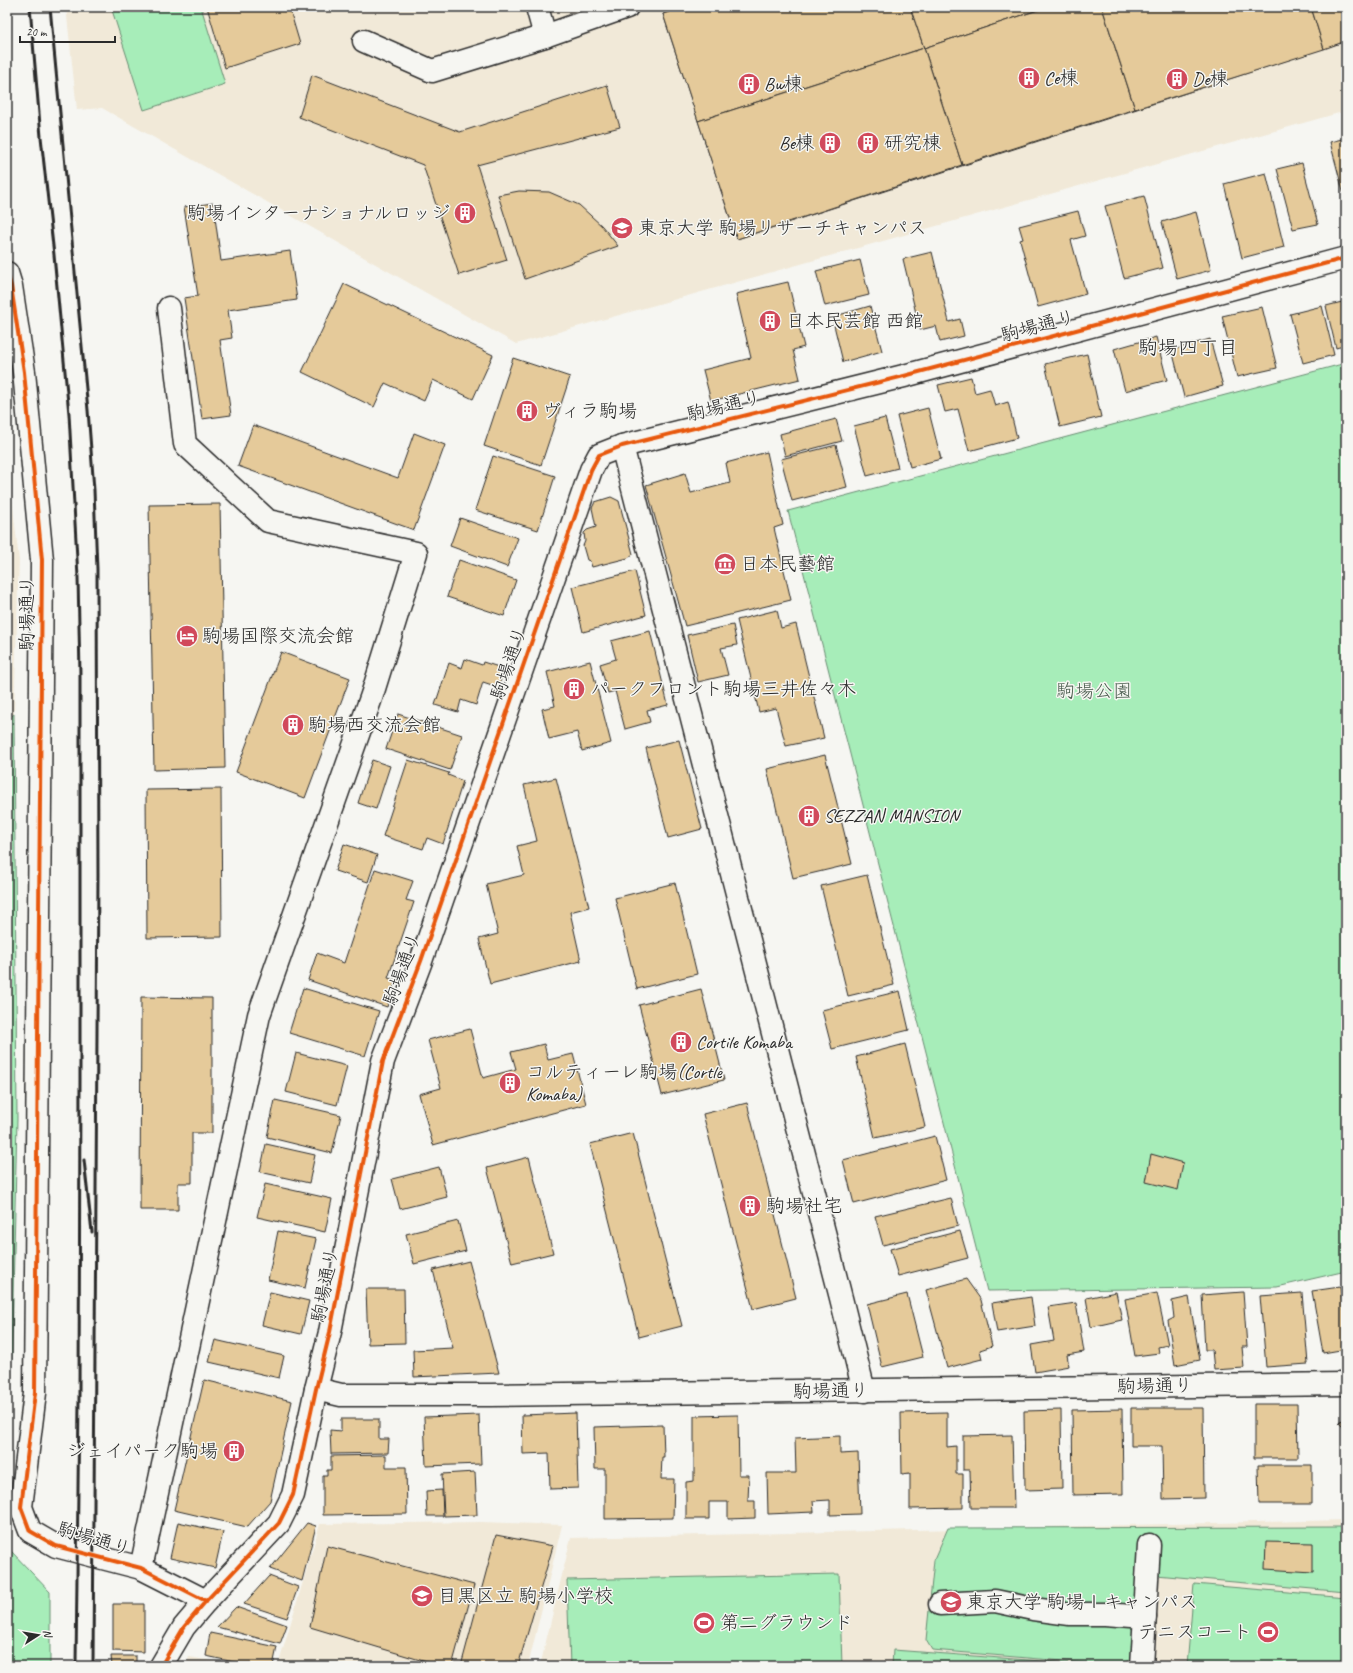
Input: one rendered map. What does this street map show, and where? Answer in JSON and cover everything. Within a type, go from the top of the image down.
[{"type":"street","points":[[537,7],[545,36]]},
{"type":"street","points":[[364,41],[432,71],[545,36],[627,7]]},
{"type":"street","name":"駒場通り","points":[[162,1666],[184,1627],[206,1601],[279,1523],[294,1495],[316,1389],[330,1332],[383,1061],[420,961],[591,470],[599,455],[622,446],[904,376],[1346,258]]},
{"type":"street","name":"駒場通り","points":[[7,273],[11,286],[24,372],[42,560],[35,1393],[21,1507],[30,1531],[56,1546],[142,1568],[206,1601]]},
{"type":"street","points":[[142,1568],[260,1015],[372,695],[416,553],[268,521],[185,444],[169,308]]},
{"type":"street","points":[[622,446],[864,1391]]},
{"type":"street","name":"駒場通り","points":[[316,1389],[341,1395],[864,1391],[1346,1384]]},
{"type":"street","points":[[1142,1666],[1149,1545]]},
{"type":"street","points":[[940,1604],[995,1601],[1033,1609],[1070,1614],[1105,1614],[1145,1617]]},
{"type":"shaded area","name":"東京大学 駒場リサーチキャンパス","points":[[66,7],[1346,7],[1346,111],[516,344],[102,108],[77,110]]},
{"type":"shaded area","points":[[7,455],[19,560],[14,714],[7,720]]},
{"type":"shaded area","name":"東京大学 駒場Ⅰキャンパス","points":[[1346,1520],[1346,1666],[540,1666],[571,1538]]},
{"type":"shaded area","name":"目黒区立 駒場小学校","points":[[482,1522],[562,1525],[528,1666],[278,1666],[320,1524]]},
{"type":"shaded area","points":[[189,1657],[242,1666],[186,1666]]},
{"type":"green space","points":[[111,7],[201,7],[225,84],[144,110]]},
{"type":"green space","name":"駒場公園","points":[[1346,363],[1346,1271],[1277,1287],[987,1291],[788,511]]},
{"type":"green space","points":[[14,714],[17,1119],[11,1386],[7,1402],[7,720]]},
{"type":"green space","points":[[1346,1527],[1346,1592],[1145,1574],[1136,1582],[1131,1658],[1123,1666],[932,1650],[926,1640],[934,1560],[948,1528]]},
{"type":"green space","points":[[7,1541],[11,1551],[50,1592],[50,1666],[7,1666]]},
{"type":"green space","name":"第二グラウンド","points":[[839,1574],[842,1666],[570,1666],[567,1580]]},
{"type":"green space","name":"テニスコート","points":[[1194,1584],[1346,1597],[1346,1666],[1187,1666]]},
{"type":"green space","points":[[893,1650],[1068,1663],[1068,1666],[892,1666]]},
{"type":"building","points":[[207,7],[289,7],[300,44],[225,68]]},
{"type":"building","name":"研究棟","points":[[684,7],[1346,7],[1346,41],[737,239],[663,14]]},
{"type":"building","name":"Bw棟","points":[[684,7],[910,7],[924,48],[698,121],[663,14]]},
{"type":"building","points":[[910,7],[1047,7],[924,48]]},
{"type":"building","name":"Ce棟","points":[[1047,7],[1102,7],[1135,109],[962,165],[924,48]]},
{"type":"building","name":"De棟","points":[[1102,7],[1311,7],[1324,49],[1135,109]]},
{"type":"building","points":[[1311,7],[1346,7],[1346,41],[1324,49]]},
{"type":"building","name":"Be棟","points":[[924,48],[962,165],[737,239],[698,121]]},
{"type":"building","name":"駒場インターナショナルロッジ","points":[[312,75],[460,132],[607,85],[620,127],[477,165],[507,260],[459,275],[423,165],[299,117]]},
{"type":"building","points":[[1346,138],[1346,203],[1330,142]]},
{"type":"building","points":[[1302,163],[1318,224],[1293,229],[1277,169]]},
{"type":"building","points":[[1266,173],[1284,247],[1242,258],[1224,184]]},
{"type":"building","name":"駒場インターナショナルロッジ","points":[[519,191],[549,192],[579,205],[602,226],[618,246],[525,279],[498,195]]},
{"type":"building","points":[[1144,196],[1163,268],[1124,278],[1105,206]]},
{"type":"building","points":[[213,203],[221,261],[290,251],[297,300],[228,310],[232,338],[220,340],[231,415],[202,419],[184,298],[198,296],[184,207]]},
{"type":"building","points":[[1078,211],[1085,236],[1071,240],[1086,294],[1038,307],[1020,240],[1023,239],[1019,226]]},
{"type":"building","points":[[1196,212],[1211,270],[1177,279],[1162,222]]},
{"type":"building","points":[[932,252],[949,322],[960,319],[964,336],[940,342],[936,326],[920,330],[903,259]]},
{"type":"building","points":[[860,260],[869,295],[825,306],[816,271]]},
{"type":"building","name":"日本民芸館 西館","points":[[788,282],[804,347],[793,350],[800,379],[711,401],[703,370],[751,358],[736,294]]},
{"type":"building","points":[[344,284],[493,355],[473,399],[433,380],[424,401],[385,383],[374,407],[302,372]]},
{"type":"building","points":[[1342,302],[1346,318],[1346,345],[1336,348],[1326,306]]},
{"type":"building","points":[[870,306],[882,351],[843,362],[832,317]]},
{"type":"building","points":[[1322,306],[1334,355],[1303,363],[1290,314]]},
{"type":"building","points":[[1262,307],[1277,368],[1237,377],[1222,316]]},
{"type":"building","points":[[1156,337],[1167,380],[1125,391],[1114,349]]},
{"type":"building","points":[[1210,339],[1223,386],[1184,397],[1172,350]]},
{"type":"building","points":[[1087,354],[1101,417],[1060,427],[1045,364]]},
{"type":"building","name":"ヴィラ駒場","points":[[513,358],[570,377],[541,465],[484,446]]},
{"type":"building","points":[[971,377],[975,393],[990,389],[995,406],[1008,402],[1017,438],[969,451],[958,409],[945,412],[938,385]]},
{"type":"building","points":[[928,408],[941,459],[910,467],[897,416]]},
{"type":"building","points":[[885,418],[898,468],[867,476],[854,426]]},
{"type":"building","points":[[836,419],[842,441],[785,456],[780,434]]},
{"type":"building","points":[[253,425],[398,478],[414,433],[445,445],[414,530],[238,466]]},
{"type":"building","points":[[836,445],[847,487],[792,501],[781,459]]},
{"type":"building","name":"日本民藝館","points":[[767,452],[783,525],[774,528],[791,600],[685,626],[646,485],[685,473],[691,493],[730,483],[726,463]]},
{"type":"building","points":[[493,456],[555,476],[538,530],[475,510]]},
{"type":"building","points":[[611,497],[619,501],[633,554],[628,558],[592,567],[590,561],[587,560],[583,546],[585,541],[584,533],[587,530],[596,527],[592,508],[595,502]]},
{"type":"building","name":"駒場国際交流会館","points":[[220,504],[225,768],[154,770],[149,505]]},
{"type":"building","points":[[460,518],[518,538],[507,567],[450,546]]},
{"type":"building","points":[[459,560],[516,580],[504,616],[447,597]]},
{"type":"building","points":[[635,571],[646,615],[583,632],[572,587]]},
{"type":"building","points":[[777,610],[781,628],[796,624],[824,738],[786,746],[776,708],[759,712],[737,620]]},
{"type":"building","points":[[733,625],[737,645],[721,648],[728,675],[698,682],[687,635]]},
{"type":"building","points":[[650,631],[668,705],[647,710],[650,722],[625,729],[615,691],[608,693],[600,664],[616,659],[611,641]]},
{"type":"building","name":"駒場西交流会館","points":[[281,652],[350,678],[305,798],[236,772]]},
{"type":"building","points":[[465,659],[482,665],[483,662],[505,669],[498,687],[483,682],[476,705],[461,700],[458,712],[435,705],[449,663],[462,668]]},
{"type":"building","name":"パークフロント駒場三井佐々木","points":[[590,661],[611,743],[582,751],[577,732],[549,739],[542,709],[555,706],[547,672]]},
{"type":"building","points":[[398,714],[462,735],[450,770],[386,749]]},
{"type":"building","points":[[679,740],[702,829],[668,838],[646,748]]},
{"type":"building","name":"SEZZAN MANSION","points":[[825,755],[852,864],[793,878],[767,769]]},
{"type":"building","points":[[372,760],[390,766],[376,809],[358,803]]},
{"type":"building","points":[[408,760],[449,773],[448,775],[463,781],[443,844],[427,838],[423,849],[383,836]]},
{"type":"building","points":[[556,778],[589,907],[570,912],[581,961],[490,984],[479,939],[498,934],[486,884],[524,875],[517,846],[537,841],[524,785]]},
{"type":"building","points":[[221,789],[222,937],[147,938],[146,790]]},
{"type":"building","points":[[344,844],[377,855],[368,882],[335,871]]},
{"type":"building","points":[[375,869],[413,881],[406,900],[414,902],[388,978],[396,980],[387,1007],[308,980],[317,953],[344,963]]},
{"type":"building","points":[[867,875],[894,985],[848,996],[821,886]]},
{"type":"building","name":"Cortile Komaba","points":[[675,883],[697,974],[637,989],[615,898]]},
{"type":"building","points":[[303,988],[379,1011],[365,1056],[289,1033]]},
{"type":"building","name":"Cortile Komaba","points":[[701,989],[724,1080],[662,1095],[639,1005]]},
{"type":"building","points":[[900,991],[909,1030],[832,1049],[822,1010]]},
{"type":"building","points":[[141,997],[212,998],[212,1133],[192,1133],[192,1183],[178,1183],[178,1210],[140,1210]]},
{"type":"building","name":"コルティーレ駒場(Cortle Komaba)","points":[[470,1029],[483,1078],[516,1069],[511,1052],[544,1044],[548,1060],[573,1054],[586,1104],[433,1145],[419,1094],[441,1088],[428,1040]]},
{"type":"building","points":[[905,1044],[925,1127],[875,1138],[856,1057]]},
{"type":"building","points":[[296,1053],[347,1066],[337,1105],[286,1092]]},
{"type":"building","points":[[275,1100],[341,1115],[332,1153],[267,1137]]},
{"type":"building","name":"駒場社宅","points":[[747,1103],[796,1298],[753,1309],[703,1114]]},
{"type":"building","points":[[633,1133],[682,1326],[639,1337],[590,1144]]},
{"type":"building","points":[[935,1136],[946,1180],[854,1204],[843,1160]]},
{"type":"building","points":[[266,1144],[315,1155],[309,1183],[260,1172]]},
{"type":"building","points":[[1151,1154],[1183,1163],[1178,1190],[1146,1182]]},
{"type":"building","points":[[529,1157],[553,1253],[512,1263],[487,1168]]},
{"type":"building","points":[[439,1167],[447,1197],[400,1209],[392,1179]]},
{"type":"building","points":[[265,1184],[332,1199],[325,1232],[257,1217]]},
{"type":"building","points":[[951,1198],[958,1226],[883,1245],[875,1216]]},
{"type":"building","points":[[458,1221],[466,1251],[414,1264],[406,1234]]},
{"type":"building","points":[[278,1231],[316,1239],[305,1288],[268,1280]]},
{"type":"building","points":[[960,1231],[968,1258],[898,1276],[890,1249]]},
{"type":"building","points":[[469,1261],[499,1373],[414,1377],[413,1350],[453,1348],[433,1270]]},
{"type":"building","points":[[966,1279],[981,1300],[992,1346],[980,1350],[982,1359],[947,1368],[926,1290]]},
{"type":"building","points":[[1340,1287],[1346,1320],[1346,1349],[1323,1353],[1312,1291]]},
{"type":"building","points":[[366,1289],[404,1289],[405,1343],[368,1344]]},
{"type":"building","points":[[270,1292],[309,1301],[301,1334],[262,1325]]},
{"type":"building","points":[[1116,1292],[1122,1320],[1091,1327],[1086,1298]]},
{"type":"building","points":[[1243,1292],[1247,1347],[1242,1347],[1244,1368],[1214,1370],[1212,1350],[1205,1350],[1202,1295]]},
{"type":"building","points":[[1157,1293],[1168,1345],[1158,1347],[1159,1353],[1135,1356],[1125,1299]]},
{"type":"building","points":[[1302,1293],[1308,1364],[1266,1367],[1260,1296]]},
{"type":"building","points":[[907,1294],[923,1357],[882,1367],[867,1304]]},
{"type":"building","points":[[1031,1297],[1035,1326],[997,1332],[992,1303]]},
{"type":"building","points":[[1189,1297],[1200,1360],[1175,1365],[1168,1321],[1174,1318],[1172,1301]]},
{"type":"building","points":[[1076,1303],[1084,1352],[1067,1355],[1069,1366],[1035,1372],[1031,1345],[1054,1341],[1048,1307]]},
{"type":"building","points":[[215,1340],[284,1356],[279,1378],[209,1362]]},
{"type":"building","name":"ジェイパーク駒場","points":[[204,1380],[292,1401],[270,1501],[247,1527],[174,1510]]},
{"type":"building","points":[[1254,1404],[1297,1404],[1298,1458],[1254,1458]]},
{"type":"building","points":[[1131,1408],[1203,1408],[1204,1498],[1163,1499],[1162,1446],[1131,1446]]},
{"type":"building","points":[[1122,1409],[1123,1494],[1073,1495],[1072,1410]]},
{"type":"building","points":[[1061,1410],[1062,1489],[1025,1490],[1024,1411]]},
{"type":"building","points":[[947,1412],[947,1447],[956,1446],[956,1474],[963,1474],[963,1508],[910,1509],[910,1473],[902,1474],[901,1413]]},
{"type":"building","points":[[576,1413],[578,1488],[550,1489],[549,1453],[523,1454],[522,1415]]},
{"type":"building","points":[[479,1415],[481,1464],[426,1466],[424,1417]]},
{"type":"building","points":[[738,1415],[739,1475],[749,1475],[748,1501],[755,1501],[755,1518],[728,1519],[728,1502],[709,1502],[709,1519],[686,1519],[686,1482],[694,1481],[694,1416]]},
{"type":"building","points":[[1346,1416],[1346,1430],[1339,1423]]},
{"type":"building","points":[[341,1419],[379,1419],[379,1439],[389,1439],[388,1453],[331,1454],[330,1430],[341,1431]]},
{"type":"building","points":[[663,1425],[664,1457],[662,1457],[661,1479],[674,1479],[673,1518],[605,1519],[605,1469],[595,1469],[594,1427]]},
{"type":"building","points":[[1012,1435],[1014,1508],[971,1508],[970,1470],[963,1470],[963,1436]]},
{"type":"building","points":[[840,1436],[840,1454],[858,1453],[860,1514],[830,1515],[830,1500],[813,1501],[814,1512],[768,1514],[767,1473],[796,1473],[795,1438]]},
{"type":"building","points":[[386,1455],[386,1467],[406,1467],[407,1514],[323,1515],[323,1475],[327,1475],[327,1470],[331,1470],[331,1456]]},
{"type":"building","points":[[1258,1465],[1312,1465],[1312,1504],[1259,1504]]},
{"type":"building","points":[[475,1472],[477,1515],[444,1516],[442,1474]]},
{"type":"building","points":[[442,1490],[443,1516],[427,1516],[426,1491]]},
{"type":"building","points":[[178,1522],[223,1532],[215,1568],[170,1558]]},
{"type":"building","points":[[307,1523],[316,1526],[302,1581],[270,1569]]},
{"type":"building","points":[[496,1535],[553,1546],[518,1666],[461,1666]]},
{"type":"building","points":[[1266,1542],[1313,1543],[1313,1572],[1265,1569]]},
{"type":"building","points":[[327,1546],[474,1585],[452,1666],[440,1666],[310,1627]]},
{"type":"building","points":[[269,1576],[298,1587],[287,1618],[244,1604]]},
{"type":"building","points":[[113,1604],[144,1604],[144,1652],[113,1651]]},
{"type":"building","points":[[236,1607],[287,1625],[280,1644],[217,1627]]},
{"type":"building","points":[[210,1633],[277,1647],[273,1666],[253,1666],[206,1656]]},
{"type":"building","points":[[111,1656],[136,1656],[136,1666],[112,1666]]},
{"type":"railway","points":[[30,7],[41,137],[69,414],[78,577],[80,675],[80,1077],[76,1666]]},
{"type":"railway","points":[[50,7],[88,410],[94,490],[97,569],[98,875],[93,1666]]},
{"type":"railway","points":[[84,1160],[92,1232]]},
{"type":"cycle path","points":[[161,1666],[184,1627],[206,1601],[279,1523],[293,1495],[330,1332],[383,1061],[421,961],[591,470],[599,455],[622,446],[904,376],[1346,258]]},
{"type":"cycle path","points":[[7,273],[11,286],[24,372],[42,560],[35,1393],[21,1507],[30,1531],[56,1546],[141,1568],[206,1601]]},
{"type":"place","name":"Ce棟","points":[[1029,78]]},
{"type":"place","name":"De棟","points":[[1177,79]]},
{"type":"place","name":"Bw棟","points":[[749,84]]},
{"type":"place","name":"Be棟","points":[[830,143]]},
{"type":"place","name":"研究棟","points":[[868,143]]},
{"type":"place","name":"駒場インターナショナルロッジ","points":[[465,213]]},
{"type":"place","name":"東京大学 駒場リサーチキャンパス","points":[[622,228]]},
{"type":"place","name":"日本民芸館 西館","points":[[770,321]]},
{"type":"place","name":"ヴィラ駒場","points":[[527,411]]},
{"type":"place","name":"日本民藝館","points":[[725,564]]},
{"type":"place","name":"駒場国際交流会館","points":[[187,636]]},
{"type":"place","name":"パークフロント駒場三井佐々木","points":[[574,689]]},
{"type":"place","name":"駒場西交流会館","points":[[293,725]]},
{"type":"place","name":"SEZZAN MANSION","points":[[809,816]]},
{"type":"place","name":"Cortile Komaba","points":[[681,1042]]},
{"type":"place","name":"コルティーレ駒場(Cortle Komaba)","points":[[510,1083]]},
{"type":"place","name":"駒場社宅","points":[[750,1206]]},
{"type":"place","name":"ジェイパーク駒場","points":[[234,1451]]},
{"type":"place","name":"目黒区立 駒場小学校","points":[[422,1596]]},
{"type":"place","name":"東京大学 駒場Ⅰキャンパス","points":[[951,1602]]},
{"type":"place","name":"第二グラウンド","points":[[704,1623]]},
{"type":"place","name":"テニスコート","points":[[1268,1632]]},
{"type":"district","name":"駒場四丁目","points":[[1188,347]]}]
